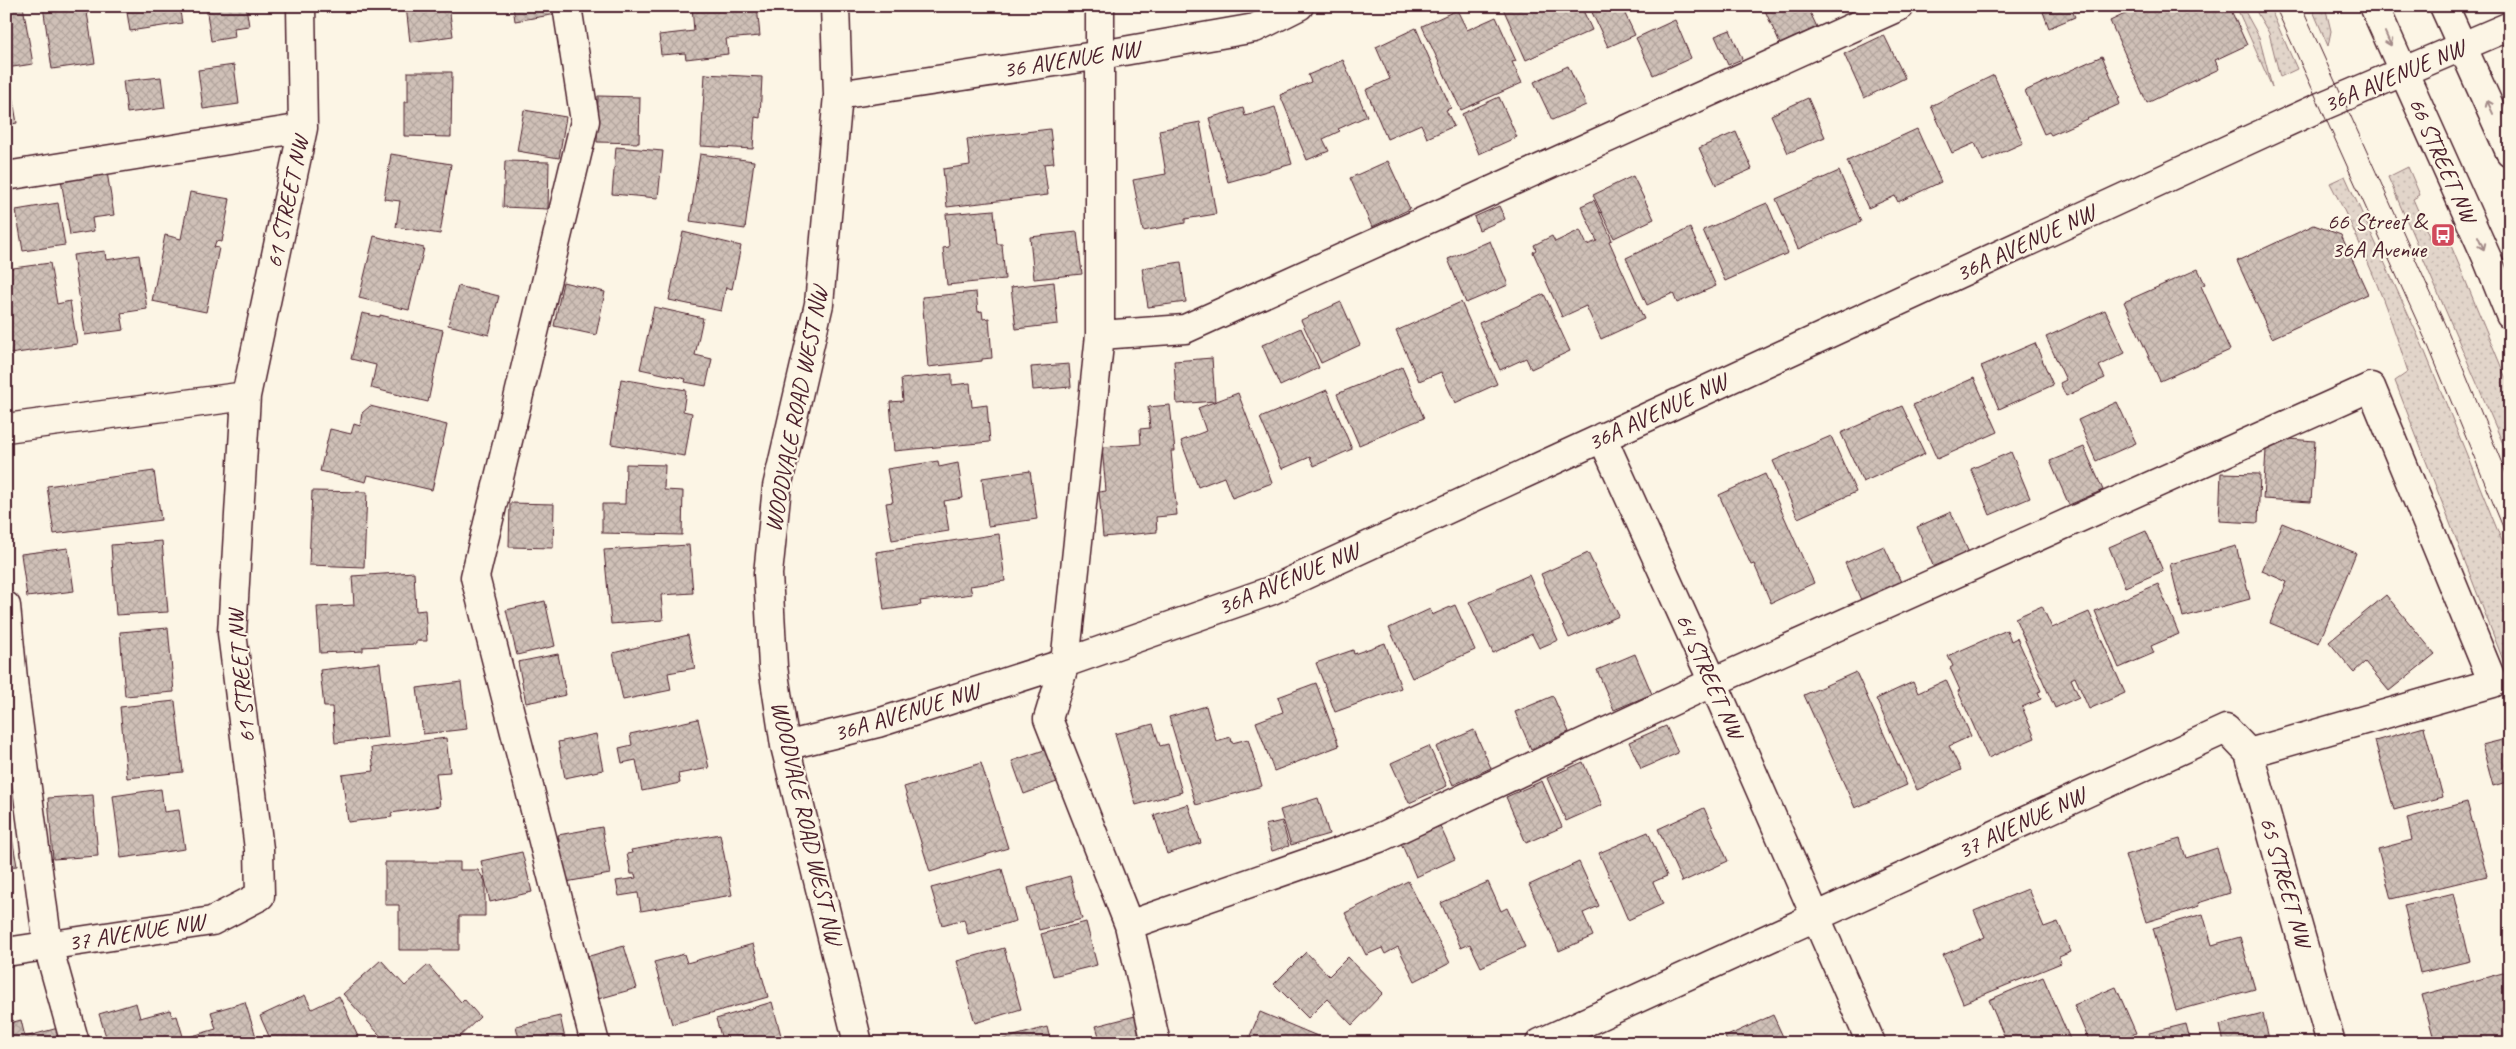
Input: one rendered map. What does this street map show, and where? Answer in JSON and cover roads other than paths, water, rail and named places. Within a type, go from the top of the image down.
[{"type":"street","name":"61 STREET NW","points":[[260,896],[259,849],[232,633],[246,396],[303,128],[301,6]]},
{"type":"street","points":[[567,6],[585,121],[475,577],[594,1043]]},
{"type":"street","name":"WOODVALE ROAD WEST NW","points":[[835,6],[838,95],[819,304],[777,487],[768,574],[773,667],[785,746],[858,1043]]},
{"type":"street","points":[[1100,6],[1100,335],[1065,663],[1048,719],[1129,925],[1156,1043]]},
{"type":"street","name":"36 AVENUE NW","points":[[838,95],[1101,56],[1255,28],[1300,6]]},
{"type":"street","points":[[1100,335],[1185,329],[1900,6]]},
{"type":"street","name":"66 STREET NW","points":[[2374,6],[2487,258],[2510,315]]},
{"type":"street","points":[[2444,6],[2510,152]]},
{"type":"street","name":"36A AVENUE NW","points":[[785,746],[878,723],[1065,663],[1270,591],[2320,107],[2510,26]]},
{"type":"street","points":[[6,176],[303,128]]},
{"type":"street","points":[[1129,925],[1378,838],[1713,682],[2371,386],[2493,683],[2250,753]]},
{"type":"street","points":[[6,428],[246,396]]},
{"type":"street","name":"64 STREET NW","points":[[1602,437],[1816,916]]},
{"type":"street","points":[[6,606],[10,690],[48,946],[75,1043]]},
{"type":"street","name":"37 AVENUE NW","points":[[1540,1043],[2226,729]]},
{"type":"street","name":"65 STREET NW","points":[[2226,729],[2250,753],[2331,1043]]},
{"type":"street","name":"37 AVENUE NW","points":[[6,952],[212,921],[260,896]]},
{"type":"street","points":[[1816,916],[1871,1043]]},
{"type":"tram line","points":[[2275,6],[2429,348],[2510,544]]},
{"type":"tram line","points":[[2301,6],[2447,329],[2510,483]]},
{"type":"place","name":"66 Street & 36A Avenue","points":[[2443,235]]}]
